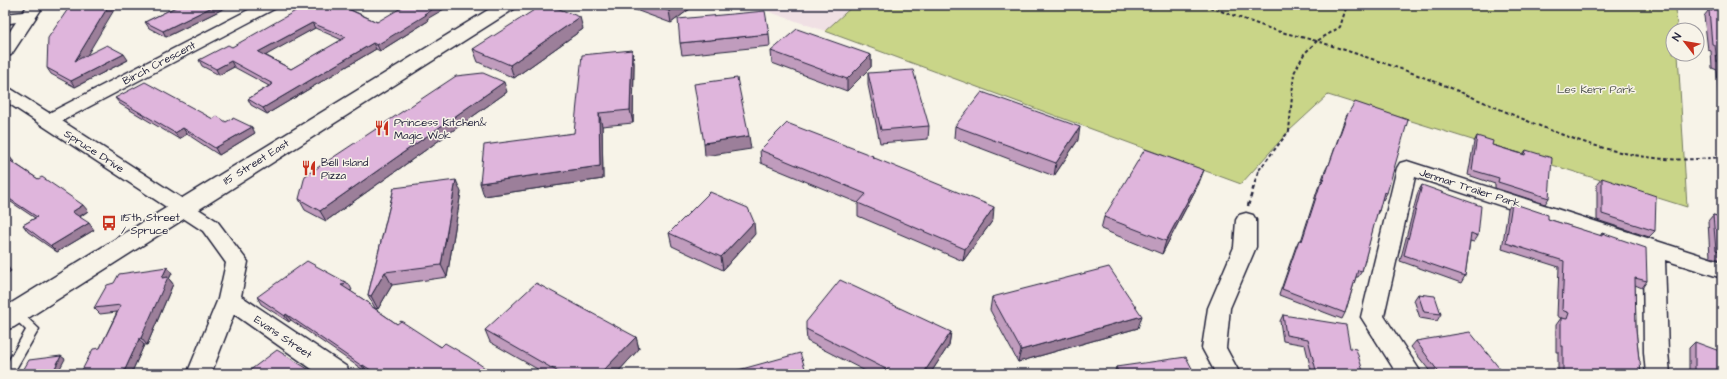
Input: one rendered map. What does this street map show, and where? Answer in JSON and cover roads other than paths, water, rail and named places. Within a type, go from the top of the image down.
[{"type":"street","name":"Birch Crescent","points":[[48,121],[270,5]]},
{"type":"street","name":"115 Street East","points":[[10,317],[508,5]]},
{"type":"street","points":[[5,19],[33,10]]},
{"type":"street","points":[[5,51],[33,10]]},
{"type":"street","name":"Spruce Drive","points":[[5,93],[210,226],[237,262],[228,299]]},
{"type":"street","name":"Jenmar Trailer Park","points":[[1410,374],[1372,317],[1407,168],[1722,270]]},
{"type":"street","points":[[1228,374],[1214,348],[1219,308],[1245,248],[1246,220]]},
{"type":"street","points":[[1654,247],[1656,352],[1658,374]]},
{"type":"street","points":[[199,374],[228,299]]},
{"type":"street","name":"Evans Street","points":[[228,299],[338,374]]},
{"type":"lane","points":[[7,374],[33,329],[10,317]]},
{"type":"place","name":"Princess Kitchen& Magic Wok","points":[[382,128]]},
{"type":"place","name":"Bell Island Pizza","points":[[309,168]]},
{"type":"place","name":"115th Street / Spruce","points":[[109,223]]},
{"type":"park label","name":"Les Kerr Park","points":[[1596,89]]}]
